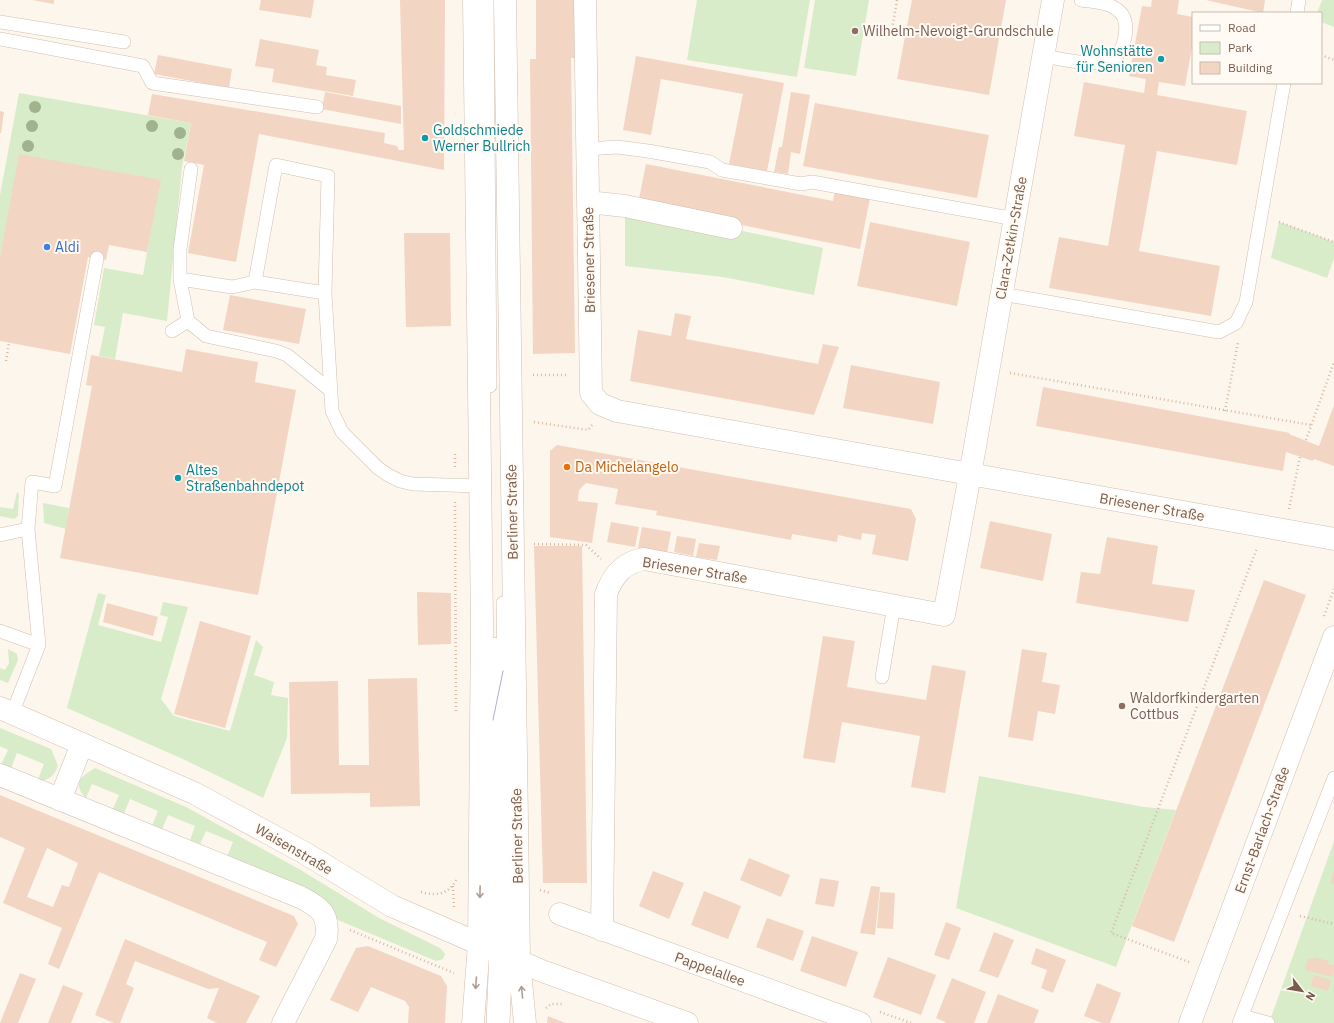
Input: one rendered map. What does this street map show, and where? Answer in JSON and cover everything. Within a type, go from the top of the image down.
[{"type":"street","name":"Berliner Straße","points":[[474,0],[482,624],[500,953],[525,1023]]},
{"type":"street","name":"Berliner Straße","points":[[473,1023],[500,953],[504,0]]},
{"type":"street","name":"Briesener Straße","points":[[585,0],[591,393],[600,404],[608,408],[970,475],[1334,539]]},
{"type":"street","name":"Clara-Zetkin-Straße","points":[[970,475],[1053,0]]},
{"type":"street","points":[[588,202],[625,206],[731,228]]},
{"type":"street","name":"Briesener Straße","points":[[602,930],[606,594],[610,583],[616,574],[635,560],[644,559],[944,615],[970,475]]},
{"type":"street","name":"Ernst-Barlach-Straße","points":[[1190,1023],[1334,637]]},
{"type":"street","name":"Waisenstraße","points":[[6,711],[194,793],[303,852],[392,906],[500,953]]},
{"type":"street","points":[[60,800],[82,744]]},
{"type":"street","points":[[0,775],[300,897],[318,906],[325,920],[327,929],[326,939],[283,1023]]},
{"type":"street","name":"Pappelallee","points":[[560,914],[860,1023]]},
{"type":"street","points":[[500,953],[687,1023]]},
{"type":"lane","points":[[487,0],[500,953],[503,1023]]},
{"type":"lane","points":[[493,1023],[500,953],[504,567],[497,0]]},
{"type":"lane","points":[[1043,56],[1094,63],[1112,60],[1121,49],[1125,37],[1126,25],[1122,14],[1105,3],[1081,0]]},
{"type":"lane","points":[[1297,12],[1299,0]]},
{"type":"lane","points":[[0,22],[124,42]]},
{"type":"lane","points":[[0,39],[143,66],[152,83],[316,107]]},
{"type":"lane","points":[[1002,294],[1219,332],[1236,323],[1246,302],[1284,84]]},
{"type":"lane","points":[[588,149],[617,147],[648,151],[710,162],[722,170],[801,184],[812,182],[1015,219]]},
{"type":"lane","points":[[255,282],[276,165],[328,176],[325,293],[330,390],[332,411],[342,432],[369,459],[388,475],[413,484],[480,486]]},
{"type":"lane","points":[[191,169],[180,248],[180,279],[188,321],[206,336],[272,350],[287,355],[330,390]]},
{"type":"lane","points":[[6,711],[39,645],[28,528],[32,482],[54,486],[97,258]]},
{"type":"lane","points":[[180,279],[232,287],[255,282],[325,293]]},
{"type":"lane","points":[[172,331],[188,321]]},
{"type":"lane","points":[[0,535],[28,528]]},
{"type":"lane","points":[[882,677],[894,605]]},
{"type":"lane","points":[[0,631],[39,645]]},
{"type":"lane","points":[[1268,1023],[1241,1020],[1282,911],[1329,807],[1334,778]]},
{"type":"path","points":[[897,0],[892,29],[906,31]]},
{"type":"path","points":[[1322,55],[1334,60]]},
{"type":"path","points":[[1279,222],[1334,242]]},
{"type":"path","points":[[1225,411],[1239,337]]},
{"type":"path","points":[[6,361],[9,343]]},
{"type":"path","points":[[1306,440],[1334,362]]},
{"type":"path","points":[[989,369],[1311,426]]},
{"type":"path","points":[[530,375],[591,375]]},
{"type":"path","points":[[530,422],[588,430],[608,408]]},
{"type":"path","points":[[1194,964],[1111,932],[1274,529],[1300,457]]},
{"type":"path","points":[[533,544],[586,545],[616,574]]},
{"type":"path","points":[[1282,911],[1334,924]]},
{"type":"path","points":[[325,920],[459,975]]},
{"type":"green space","points":[[697,0],[810,0],[797,77],[687,60]]},
{"type":"green space","points":[[815,0],[869,0],[856,76],[804,68]]},
{"type":"green space","points":[[1322,0],[1334,0],[1334,27],[1322,22],[1322,12],[1317,12]]},
{"type":"green space","points":[[19,93],[191,123],[182,167],[167,321],[123,313],[115,359],[99,356],[105,327],[94,325],[104,268],[143,275],[160,180],[0,257],[0,195]]},
{"type":"green space","points":[[625,206],[823,248],[814,295],[723,277],[625,266]]},
{"type":"green space","points":[[1279,222],[1334,242],[1334,258],[1327,278],[1271,258]]},
{"type":"green space","points":[[17,492],[19,494],[18,516],[14,519],[0,516],[0,507],[13,509]]},
{"type":"green space","points":[[43,503],[69,508],[66,529],[44,523]]},
{"type":"green space","points":[[98,593],[106,595],[98,625],[161,642],[168,617],[160,615],[163,602],[188,607],[161,699],[174,716],[230,731],[256,640],[263,647],[254,675],[274,682],[271,695],[288,698],[287,738],[263,798],[185,760],[67,708]]},
{"type":"green space","points":[[8,649],[17,654],[18,660],[8,683],[0,680],[0,668],[5,670],[9,663]]},
{"type":"green space","points":[[0,728],[51,749],[58,766],[52,775],[47,779],[37,782],[44,764],[17,753],[10,771],[0,767],[8,750],[0,746]]},
{"type":"green space","points":[[95,768],[186,807],[299,869],[379,918],[440,948],[445,954],[443,959],[436,961],[333,918],[226,859],[233,842],[206,831],[199,847],[189,843],[195,826],[168,815],[161,832],[151,828],[158,811],[130,799],[123,816],[112,811],[119,795],[92,784],[86,798],[80,789],[79,784],[82,777]]},
{"type":"green space","points":[[979,776],[1144,807],[1176,810],[1116,967],[956,908]]},
{"type":"green space","points":[[1334,841],[1334,1023],[1269,1023]]},
{"type":"building","points":[[32,0],[54,0],[54,4]]},
{"type":"building","points":[[261,0],[314,0],[311,18],[259,10]]},
{"type":"building","points":[[400,0],[445,0],[444,170],[259,134],[236,262],[188,253],[204,165],[184,161],[191,123],[148,115],[152,94],[385,133],[384,143],[397,146],[399,150],[404,150]]},
{"type":"building","points":[[536,0],[575,0],[575,58],[571,58],[575,353],[533,354],[530,59],[536,59]]},
{"type":"building","points":[[912,0],[1006,0],[989,95],[897,79]]},
{"type":"building","points":[[1152,0],[1179,0],[1177,14],[1192,17],[1192,48],[1185,86],[1159,82],[1157,95],[1247,111],[1237,165],[1157,151],[1139,251],[1220,266],[1211,316],[1049,288],[1059,237],[1108,246],[1125,145],[1074,136],[1084,82],[1144,93],[1146,79],[1129,76],[1142,6],[1151,7]]},
{"type":"building","points":[[1206,0],[1265,0],[1263,12]]},
{"type":"building","points":[[260,39],[319,50],[316,65],[327,67],[326,75],[356,80],[353,96],[272,82],[274,69],[255,66]]},
{"type":"building","points":[[158,55],[232,69],[229,88],[154,74]]},
{"type":"building","points":[[636,56],[784,83],[767,171],[729,164],[743,94],[661,79],[651,135],[623,130]]},
{"type":"building","points":[[325,92],[401,106],[401,124],[322,109]]},
{"type":"building","points":[[791,92],[810,95],[800,154],[791,152],[788,174],[774,172],[779,147],[782,147]]},
{"type":"building","points":[[815,103],[989,135],[977,198],[803,166]]},
{"type":"building","points":[[0,111],[4,112],[1,133],[0,133]]},
{"type":"building","points":[[19,154],[161,180],[147,252],[109,245],[106,260],[88,257],[70,354],[0,341],[0,257]]},
{"type":"building","points":[[646,164],[833,201],[835,191],[870,198],[860,249],[638,204]]},
{"type":"building","points":[[870,222],[970,242],[957,306],[857,286]]},
{"type":"building","points":[[404,233],[450,233],[451,326],[406,327]]},
{"type":"building","points":[[230,295],[306,309],[299,344],[223,330]]},
{"type":"building","points":[[675,313],[691,316],[686,339],[818,364],[823,344],[839,347],[814,415],[630,381],[638,330],[671,336]]},
{"type":"building","name":"Altes Straßenbahndepot","points":[[186,349],[258,362],[255,382],[296,390],[258,595],[60,558],[92,386],[86,385],[91,355],[182,372]]},
{"type":"building","points":[[851,365],[940,382],[933,424],[843,408]]},
{"type":"building","points":[[1043,387],[1290,433],[1289,434],[1319,446],[1334,405],[1334,466],[1286,452],[1283,471],[1036,426]]},
{"type":"building","points":[[557,445],[911,509],[916,519],[908,561],[872,554],[876,535],[862,533],[861,540],[838,535],[837,542],[792,534],[791,540],[656,515],[657,511],[615,504],[618,489],[586,483],[579,490],[578,501],[598,503],[592,543],[550,537],[550,451]]},
{"type":"building","points":[[990,521],[1052,534],[1043,581],[980,568]]},
{"type":"building","points":[[611,522],[639,527],[635,547],[607,542]]},
{"type":"building","points":[[642,527],[671,532],[667,553],[638,548]]},
{"type":"building","points":[[677,536],[696,539],[693,556],[674,552]]},
{"type":"building","points":[[1107,537],[1158,546],[1152,584],[1195,590],[1188,622],[1076,603],[1081,572],[1100,574]]},
{"type":"building","points":[[699,543],[720,546],[717,560],[696,557]]},
{"type":"building","points":[[534,546],[582,546],[587,883],[543,883]]},
{"type":"building","points":[[1264,580],[1306,595],[1174,942],[1132,926]]},
{"type":"building","points":[[417,592],[451,593],[451,644],[418,645]]},
{"type":"building","points":[[107,603],[158,617],[153,636],[103,622]]},
{"type":"building","points":[[200,621],[251,636],[225,728],[174,714]]},
{"type":"building","points":[[823,636],[855,641],[847,687],[926,700],[932,665],[966,671],[945,793],[911,787],[920,736],[842,722],[835,763],[803,758]]},
{"type":"building","points":[[1022,649],[1047,653],[1042,682],[1060,685],[1055,714],[1038,711],[1033,741],[1008,737]]},
{"type":"building","points":[[417,678],[420,806],[370,807],[370,793],[291,794],[289,682],[338,681],[339,765],[369,765],[368,679]]},
{"type":"building","points":[[0,795],[294,916],[298,924],[276,967],[259,960],[267,942],[99,872],[59,969],[48,964],[62,928],[3,903],[25,848],[0,837]],"holes":[[[47,848],[78,863],[69,887],[62,885],[53,907],[27,897]]]},
{"type":"building","points":[[749,858],[790,875],[781,897],[740,880]]},
{"type":"building","points":[[653,871],[684,883],[669,919],[639,906]]},
{"type":"building","points":[[1334,871],[1334,884],[1330,883]]},
{"type":"building","points":[[820,878],[839,881],[834,907],[815,904]]},
{"type":"building","points":[[871,886],[880,887],[875,935],[860,933]]},
{"type":"building","points":[[704,891],[741,906],[728,939],[691,925]]},
{"type":"building","points":[[880,892],[895,893],[893,929],[877,928]]},
{"type":"building","points":[[767,918],[804,931],[793,961],[756,947]]},
{"type":"building","points":[[946,922],[961,928],[949,960],[934,955]]},
{"type":"building","points":[[994,932],[1014,940],[998,978],[979,971]]},
{"type":"building","points":[[812,936],[858,952],[846,987],[800,971]]},
{"type":"building","points":[[125,939],[260,996],[246,1023],[217,1023],[207,1018],[219,988],[208,989],[135,961],[126,984],[134,988],[120,1023],[114,1023],[95,1015]]},
{"type":"building","points":[[368,946],[441,976],[447,986],[445,1023],[408,1023],[409,1007],[405,1001],[371,987],[358,1012],[330,1000],[356,948]]},
{"type":"building","points":[[1036,948],[1066,960],[1053,993],[1041,988],[1047,970],[1031,964]]},
{"type":"building","points":[[888,957],[936,975],[921,1015],[873,997]]},
{"type":"building","points":[[1313,957],[1329,961],[1328,964],[1334,965],[1333,977],[1305,970],[1308,958],[1313,959]]},
{"type":"building","points":[[20,973],[36,979],[18,1023],[0,1023]]},
{"type":"building","points":[[1314,975],[1331,980],[1328,991],[1311,986]]},
{"type":"building","points":[[952,978],[986,992],[974,1023],[947,1023],[936,1018]]},
{"type":"building","points":[[1097,983],[1121,993],[1110,1023],[1102,1023],[1084,1016]]},
{"type":"building","points":[[63,985],[83,993],[71,1023],[48,1023]]},
{"type":"building","points":[[998,994],[1039,1010],[1034,1023],[987,1023]]},
{"type":"building","points":[[548,1016],[565,1023],[547,1023]]},
{"type":"tram line","points":[[493,720],[503,671]]},
{"type":"place","name":"Wilhelm-Nevoigt-Grundschule","points":[[855,31]]},
{"type":"place","name":"Wohnstätte für Senioren","points":[[1161,59]]},
{"type":"place","name":"Goldschmiede Werner Bullrich","points":[[425,138]]},
{"type":"place","name":"Aldi","points":[[47,247]]},
{"type":"place","name":"Da Michelangelo","points":[[567,467]]},
{"type":"place","name":"Altes Straßenbahndepot","points":[[178,478]]},
{"type":"place","name":"Waldorfkindergarten Cottbus","points":[[1122,706]]}]
